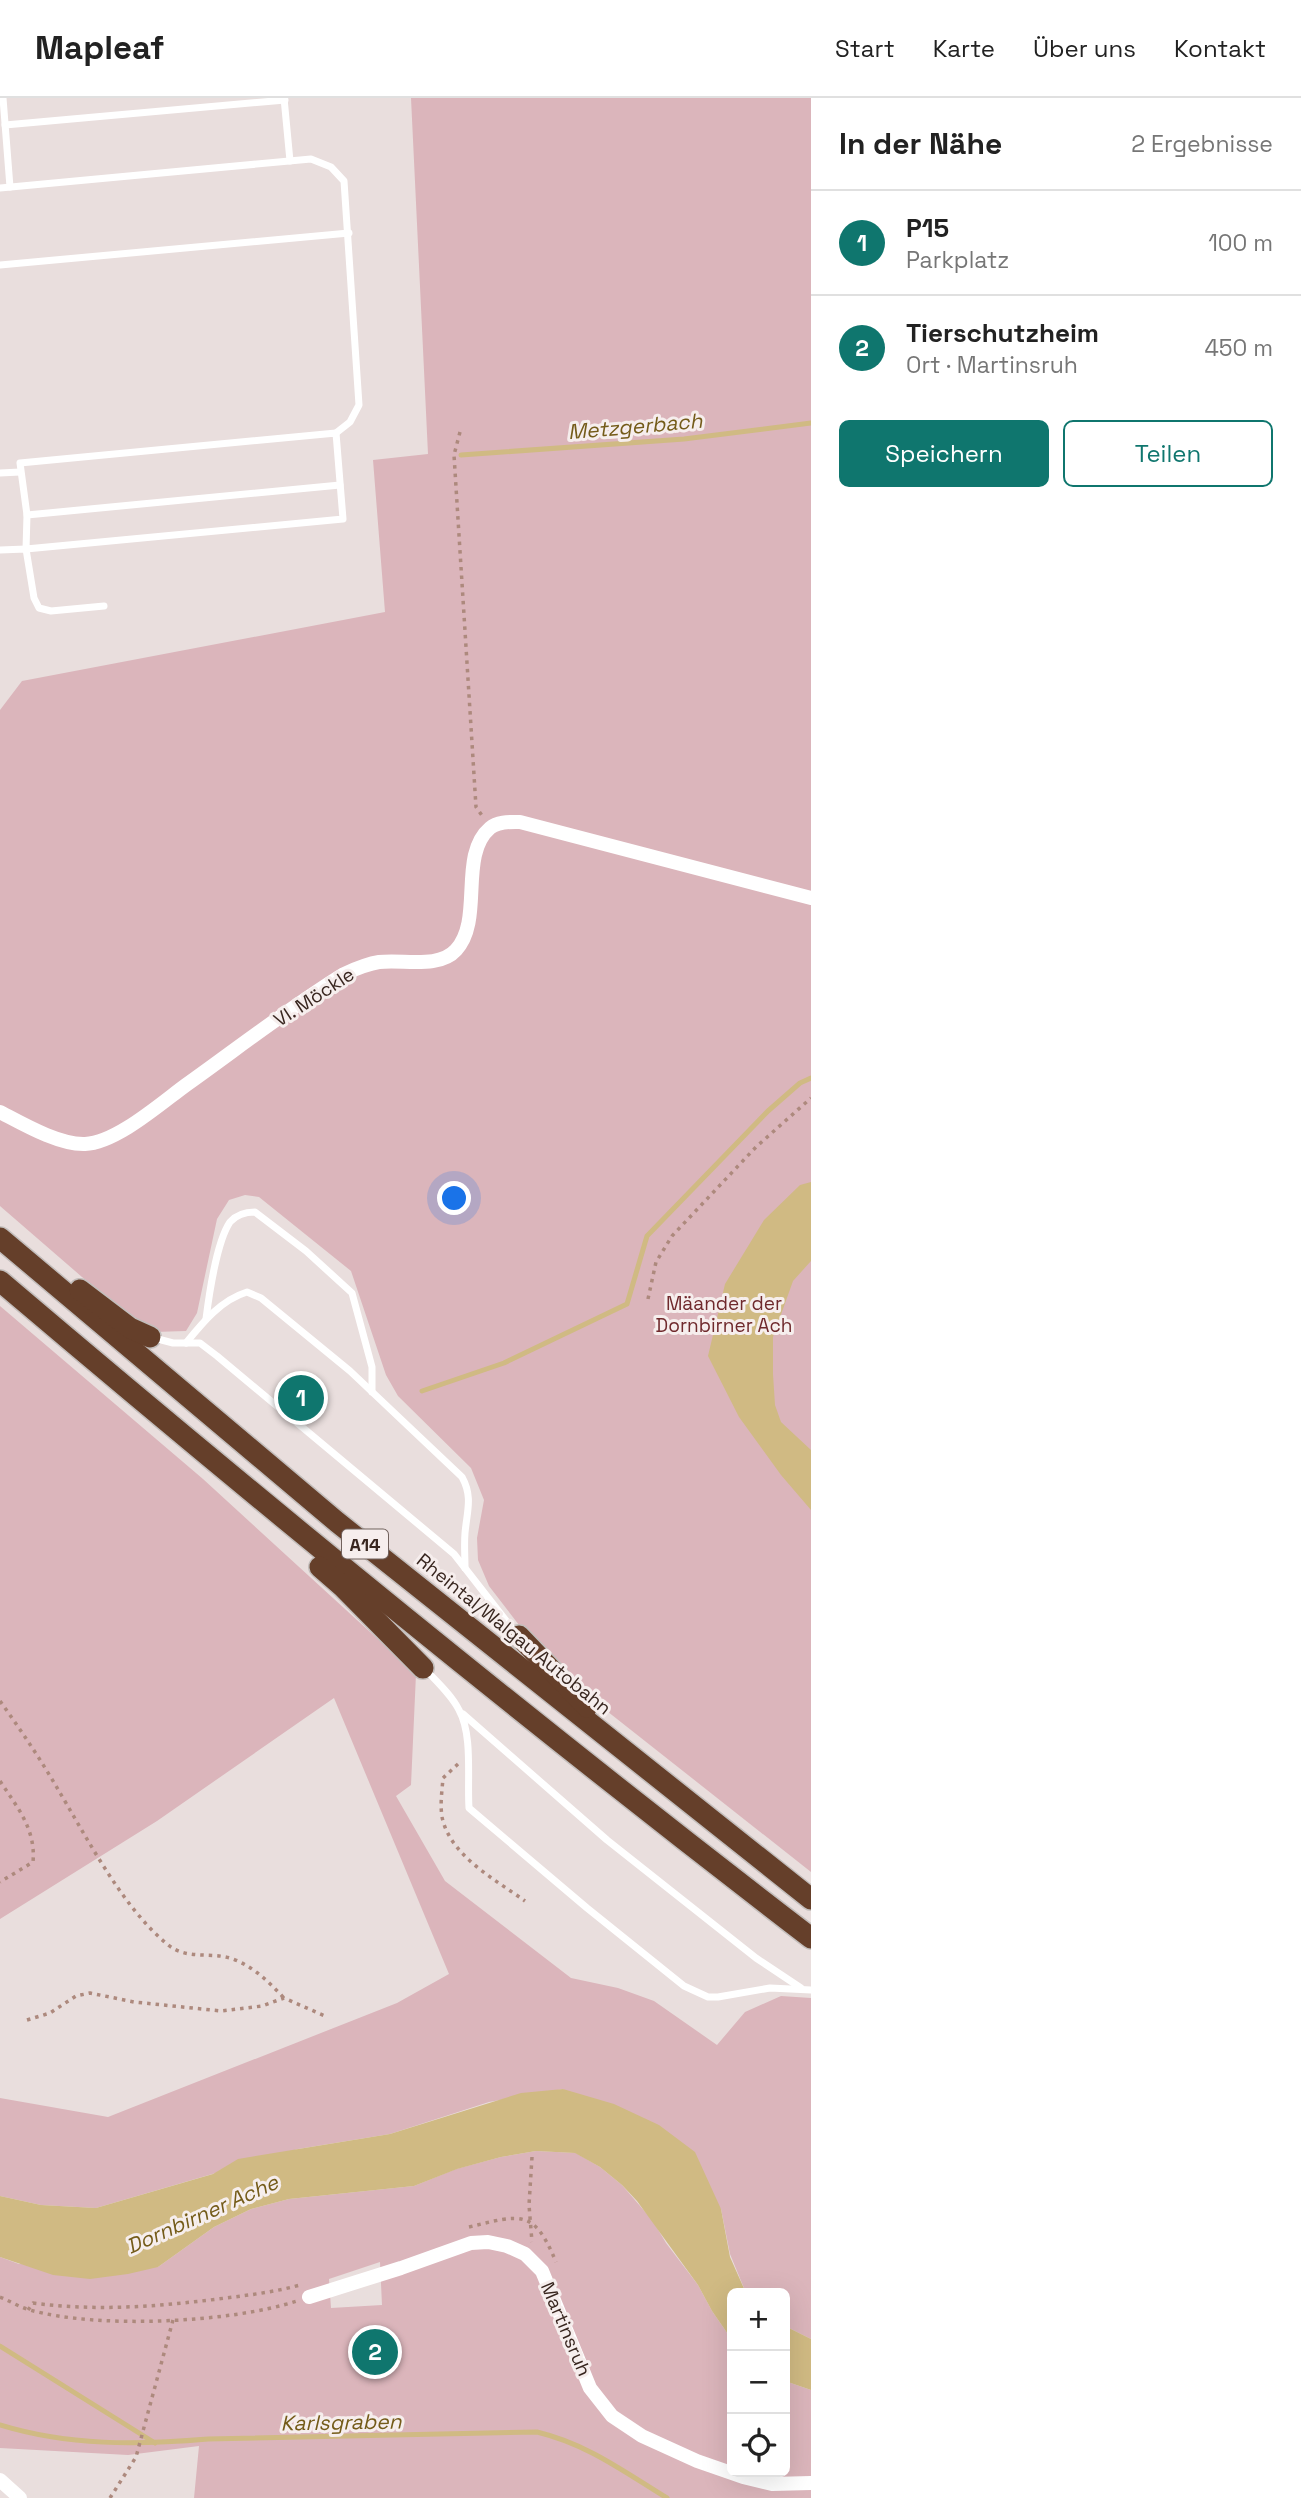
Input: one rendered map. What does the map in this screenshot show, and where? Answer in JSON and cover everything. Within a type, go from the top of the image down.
[{"type":"highway","name":"Rheintal/Walgau Autobahn","points":[[0,1238],[337,1522],[811,1899]]},
{"type":"highway","points":[[40,1272],[81,1290],[130,1328],[150,1337]]},
{"type":"highway","name":"A14","points":[[0,1281],[300,1533],[609,1783],[811,1938]]},
{"type":"highway","points":[[300,1533],[309,1558],[352,1596],[423,1668]]},
{"type":"highway","points":[[519,1636],[630,1756]]},
{"type":"street","points":[[490,827],[502,822],[520,822],[811,898]]},
{"type":"street","name":"VI. Möckle","points":[[0,1112],[31,1128],[71,1143],[100,1141],[149,1111],[344,975],[363,965],[446,959],[458,948],[467,927],[476,851],[490,827]]},
{"type":"street","name":"Martinsruh","points":[[309,2297],[471,2243],[488,2242],[507,2246],[525,2254],[542,2271],[590,2388],[612,2416],[642,2436],[696,2461],[731,2473],[772,2484],[811,2483]]},
{"type":"street","points":[[0,2480],[20,2498]]},
{"type":"lane","points":[[3,98],[10,187]]},
{"type":"lane","points":[[5,125],[285,99],[290,161]]},
{"type":"lane","points":[[0,188],[311,159],[331,167],[344,181],[359,404],[350,422],[336,433],[20,463],[27,515],[26,549],[34,598],[39,608],[51,611],[104,606]]},
{"type":"lane","points":[[0,265],[349,233]]},
{"type":"lane","points":[[0,550],[343,519],[336,433]]},
{"type":"lane","points":[[0,473],[20,471]]},
{"type":"lane","points":[[27,515],[340,485]]},
{"type":"lane","points":[[206,1320],[219,1250],[230,1222],[242,1213],[255,1212],[306,1251],[352,1293],[372,1367],[372,1392]]},
{"type":"lane","points":[[186,1343],[206,1320],[234,1296],[247,1292],[261,1298],[350,1371],[462,1477],[469,1490],[470,1506],[465,1533],[465,1569]]},
{"type":"lane","points":[[150,1337],[173,1343],[200,1343],[217,1356],[454,1554],[519,1636]]},
{"type":"lane","points":[[423,1668],[460,1711],[607,1840],[756,1958],[802,1989]]},
{"type":"lane","points":[[460,1711],[468,1744],[469,1808],[587,1909],[684,1986],[708,1997],[770,1988],[811,1990]]},
{"type":"path","points":[[460,432],[454,455],[476,807],[490,827]]},
{"type":"path","points":[[648,1299],[656,1262],[671,1236],[756,1147],[811,1098]]},
{"type":"path","points":[[0,1701],[110,1874],[165,1942],[178,1952],[232,1958],[266,1978],[284,1998],[326,2016]]},
{"type":"path","points":[[467,1765],[458,1764],[443,1779],[443,1819],[450,1836],[464,1854],[525,1901]]},
{"type":"path","points":[[0,1781],[29,1827],[34,1847],[33,1862],[0,1882]]},
{"type":"path","points":[[27,2020],[50,2014],[76,1996],[90,1993],[134,2002],[221,2011],[262,2006],[284,1998]]},
{"type":"path","points":[[532,2157],[528,2205],[534,2261]]},
{"type":"path","points":[[0,2297],[27,2310],[69,2318],[173,2320],[270,2310],[309,2297]]},
{"type":"path","points":[[110,2498],[138,2451],[173,2320]]},
{"type":"green space","name":"Mäander der Dornbirner Ach","points":[[411,98],[811,98],[811,1872],[579,1689],[519,1625],[489,1586],[478,1560],[477,1538],[484,1500],[471,1468],[398,1396],[386,1375],[351,1271],[259,1197],[245,1195],[229,1200],[217,1219],[197,1313],[186,1331],[154,1332],[82,1277],[0,1206],[0,710],[22,681],[385,612],[373,460],[428,454]]},
{"type":"green space","points":[[0,1306],[203,1479],[416,1674],[411,1785],[396,1796],[445,1881],[571,1978],[618,1988],[654,2001],[717,2045],[745,2012],[781,1996],[811,1998],[811,2339],[790,2328],[790,2288],[744,2288],[730,2254],[721,2209],[563,2089],[489,2102],[390,2134],[298,2149],[96,2208],[41,2205],[0,2196],[0,2098],[108,2117],[397,2003],[449,1974],[334,1698],[157,1821],[0,1919]]},
{"type":"green space","points":[[536,2151],[576,2153],[600,2167],[622,2185],[653,2221],[698,2285],[727,2333],[727,2477],[790,2477],[790,2383],[811,2390],[811,2498],[194,2498],[199,2446],[128,2455],[0,2448],[0,2257],[19,2264],[158,2267],[214,2227],[251,2209],[289,2199],[414,2186],[456,2169]],"holes":[[[380,2262],[382,2305],[331,2308],[329,2279]]]},
{"type":"water","points":[[811,1182],[811,1261],[793,1281],[773,1337],[773,1374],[775,1405],[781,1422],[811,1450],[811,1510],[781,1475],[739,1417],[708,1356],[725,1284],[764,1220],[800,1185]]},
{"type":"water","name":"Dornbirner Ache","points":[[563,2089],[614,2104],[659,2125],[695,2152],[721,2209],[730,2257],[744,2288],[727,2288],[727,2333],[698,2285],[637,2201],[600,2167],[575,2153],[536,2151],[501,2157],[457,2169],[414,2186],[289,2199],[251,2209],[214,2227],[158,2267],[128,2274],[90,2279],[53,2275],[0,2257],[0,2196],[41,2205],[96,2208],[213,2174],[238,2159],[390,2134],[521,2093]]},
{"type":"water","points":[[790,2328],[811,2339],[811,2390],[790,2383]]},
{"type":"waterway","name":"Metzgerbach","points":[[461,455],[684,439],[811,423]]},
{"type":"waterway","points":[[422,1391],[504,1363],[627,1304],[647,1236],[768,1111],[800,1083],[811,1078]]},
{"type":"waterway","points":[[0,2346],[155,2443]]},
{"type":"waterway","name":"Karlsgraben","points":[[0,2425],[51,2437],[129,2443],[537,2432],[589,2451],[667,2498]]},
{"type":"place","name":"P15","points":[[301,1398]]},
{"type":"place","name":"Tierschutzheim","points":[[375,2352]]}]
